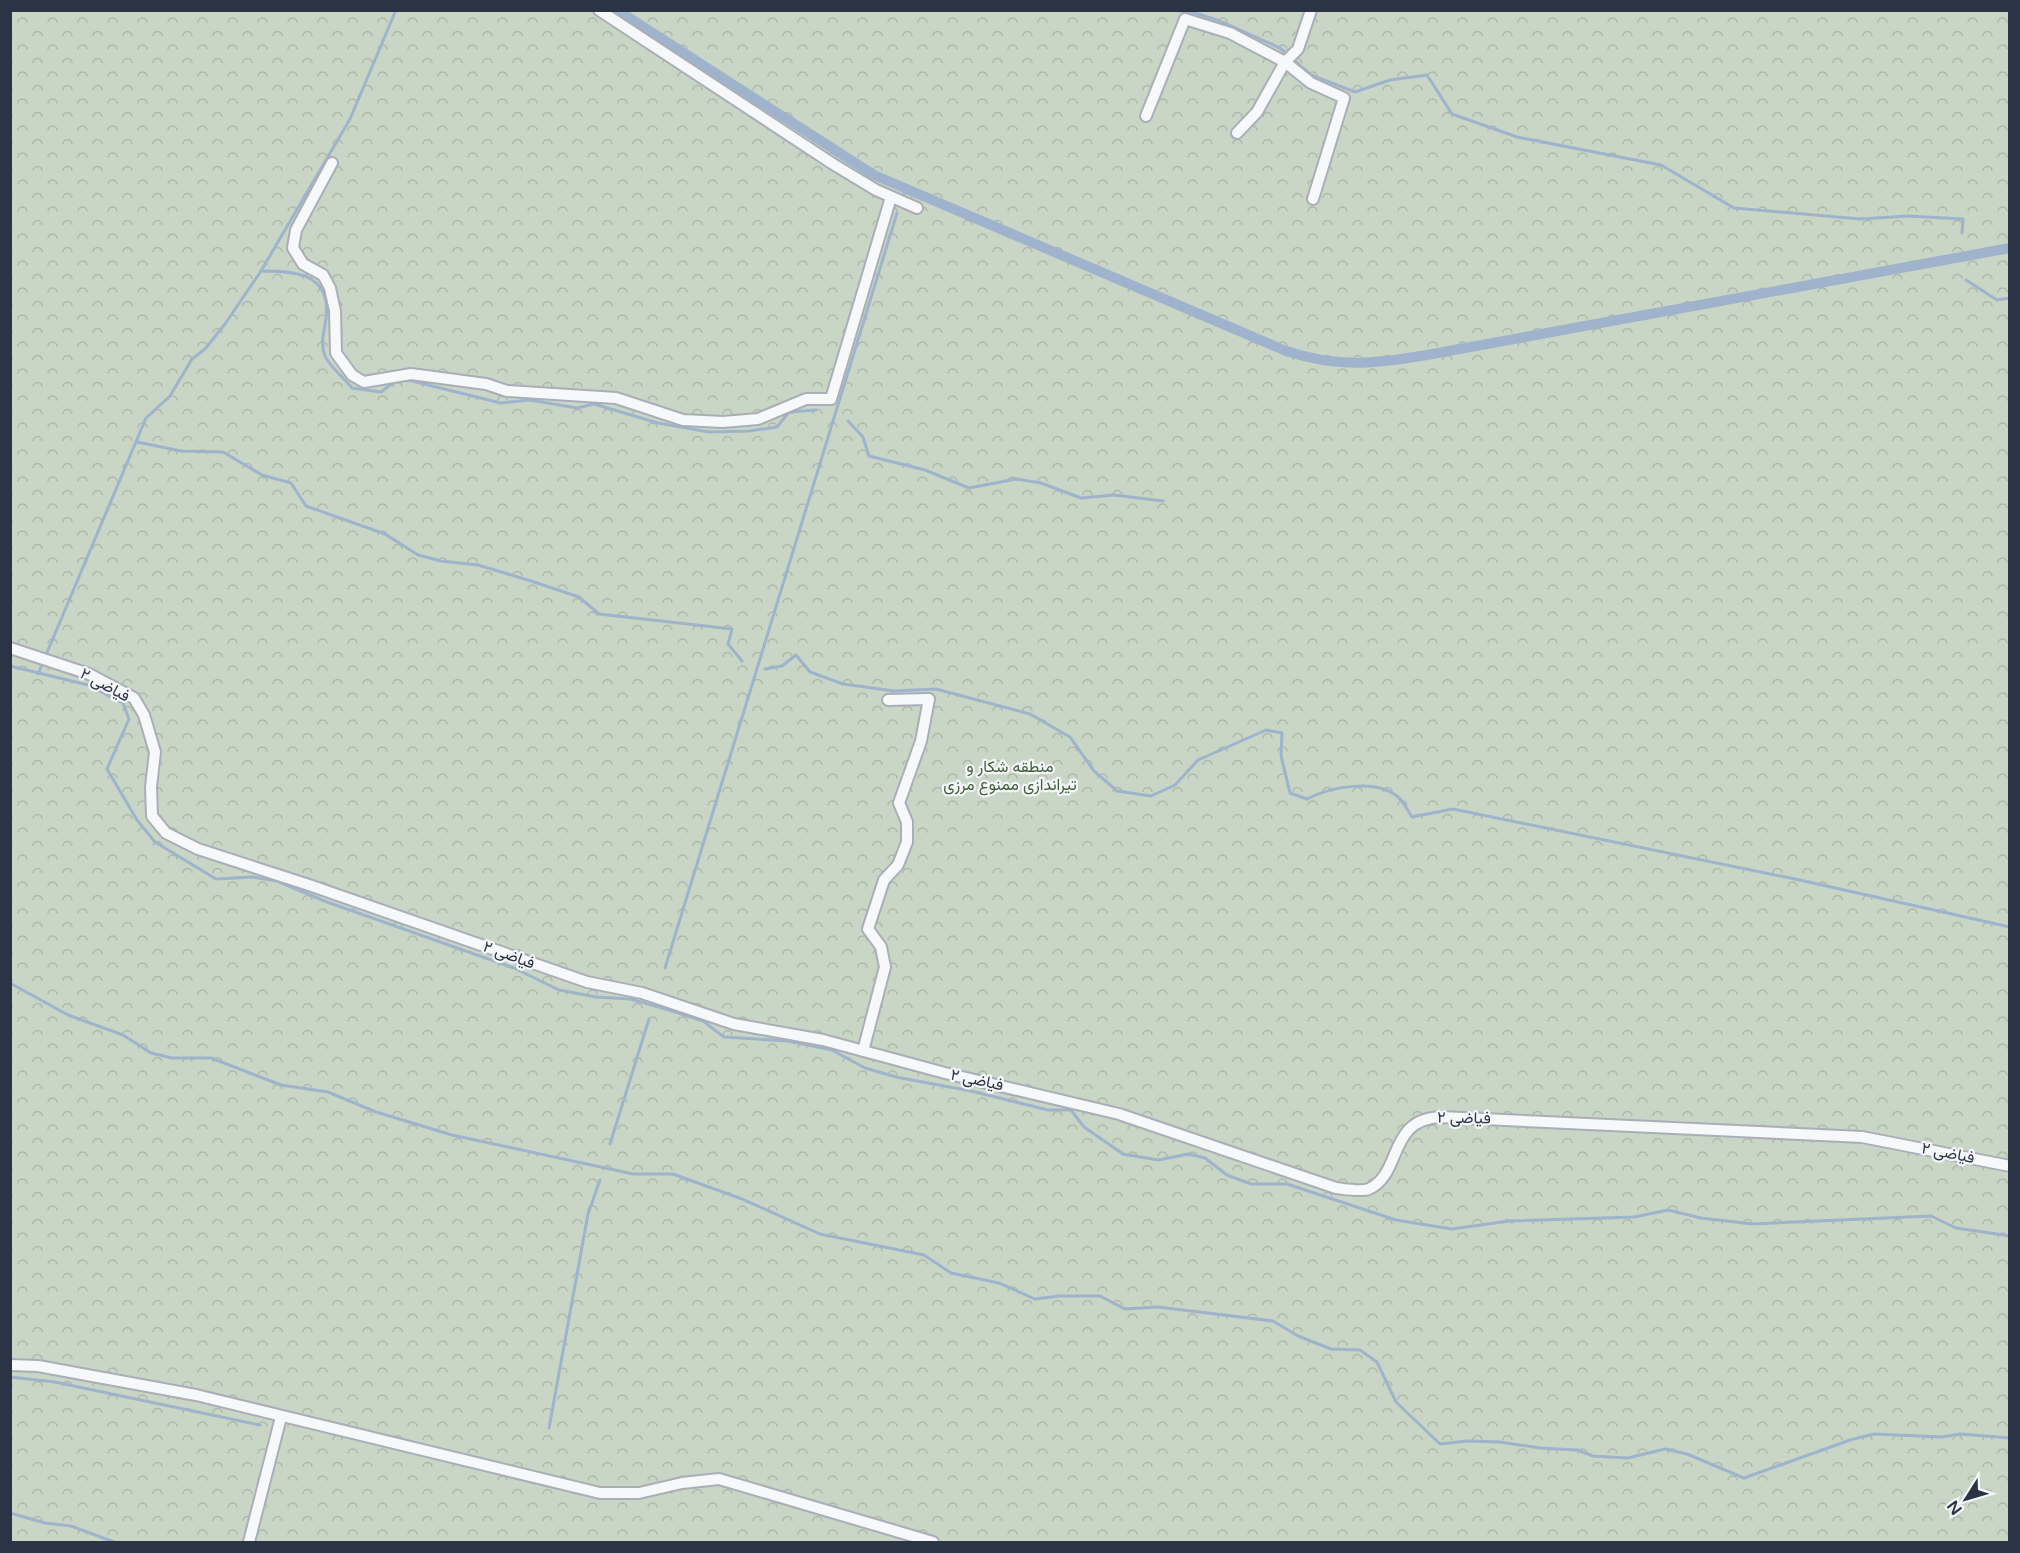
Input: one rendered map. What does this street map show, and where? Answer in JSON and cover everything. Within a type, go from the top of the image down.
[{"type":"street","points":[[599,10],[833,164],[891,197],[917,208]]},
{"type":"street","points":[[1237,133],[1257,112],[1289,58],[1298,49],[1311,10]]},
{"type":"street","points":[[1146,116],[1185,20],[1230,33],[1289,58],[1311,83],[1344,98],[1313,199]]},
{"type":"street","points":[[332,163],[296,230],[293,248],[303,264],[323,275],[330,288],[335,311],[336,353],[352,375],[364,382],[411,374],[486,384],[507,391],[579,397],[597,395],[616,398],[683,420],[723,422],[758,419],[806,399],[831,399],[891,197]]},
{"type":"street","name":"فیاضی ۲","points":[[10,648],[89,674],[134,698],[144,715],[155,752],[151,787],[152,816],[166,833],[198,849],[309,885],[586,982],[642,993],[734,1024],[778,1030],[945,1073],[1119,1114],[1336,1188],[1368,1190],[1383,1178],[1411,1127],[1426,1118],[1441,1117],[1862,1137],[2010,1166]]},
{"type":"street","points":[[863,1051],[885,967],[881,946],[868,929],[884,880],[898,865],[907,842],[907,822],[899,803],[921,741],[929,699],[888,700]]},
{"type":"street","points":[[10,1365],[38,1366],[196,1395],[600,1492],[639,1493],[682,1483],[719,1479],[933,1542]]},
{"type":"street","points":[[249,1542],[281,1417]]},
{"type":"green space","name":"منطقه شکار و تیراندازی ممنوع مرزی","points":[[11,11],[2009,11],[2009,1542],[11,1542]]},
{"type":"waterway","points":[[38,674],[146,418],[170,396],[192,359],[205,349],[225,324],[261,271],[350,119],[396,10]]},
{"type":"waterway","points":[[617,10],[874,175],[1286,351],[1323,360],[1356,363],[1390,361],[1427,355],[2010,248]]},
{"type":"waterway","points":[[1167,10],[1192,12],[1220,21],[1280,48],[1311,75],[1355,92],[1390,80],[1427,75],[1452,114],[1517,137],[1661,165],[1734,208],[1860,219],[1908,216],[1963,219],[1962,233]]},
{"type":"waterway","points":[[903,197],[906,190]]},
{"type":"waterway","points":[[665,968],[897,213]]},
{"type":"waterway","points":[[261,271],[298,274],[317,284],[323,292],[326,304],[323,342],[325,356],[352,388],[381,392],[394,382],[408,380],[501,403],[530,400],[577,408],[594,404],[658,423],[709,432],[749,431],[777,427],[789,412],[816,410]]},
{"type":"waterway","points":[[1966,280],[1997,300],[2010,298]]},
{"type":"waterway","points":[[848,421],[863,437],[869,456],[925,470],[969,488],[1016,479],[1041,483],[1081,498],[1114,495],[1163,501]]},
{"type":"waterway","points":[[137,442],[181,451],[223,452],[262,475],[291,483],[306,506],[385,534],[418,555],[441,561],[478,565],[531,581],[579,597],[599,614],[732,629],[728,644],[742,661]]},
{"type":"waterway","points":[[765,669],[782,666],[796,655],[810,672],[843,684],[894,691],[936,689],[1030,714],[1070,737],[1094,771],[1117,791],[1151,796],[1175,785],[1198,760],[1266,730],[1282,733],[1281,756],[1290,793],[1307,799],[1340,788],[1353,786],[1378,788],[1398,797],[1412,817],[1453,809],[1795,879],[2010,927]]},
{"type":"waterway","points":[[10,666],[88,685],[123,703],[129,719],[107,769],[137,820],[155,842],[216,879],[253,877],[277,881],[327,902],[514,968],[559,990],[596,997],[630,999],[669,1010],[703,1021],[724,1037],[788,1041],[832,1050],[865,1068],[896,1077],[971,1091],[1048,1110],[1071,1110],[1084,1127],[1123,1154],[1158,1160],[1188,1154],[1205,1158],[1227,1175],[1251,1184],[1287,1184],[1396,1220],[1452,1229],[1509,1221],[1634,1217],[1668,1210],[1701,1218],[1752,1224],[1931,1216],[1956,1228],[2010,1236]]},
{"type":"waterway","points":[[10,983],[68,1015],[123,1035],[151,1053],[172,1058],[211,1058],[281,1085],[328,1092],[376,1112],[452,1135],[633,1174],[673,1174],[742,1199],[820,1234],[924,1255],[951,1273],[999,1283],[1035,1299],[1059,1296],[1100,1296],[1125,1309],[1158,1307],[1273,1321],[1298,1336],[1331,1349],[1360,1350],[1377,1362],[1396,1402],[1440,1444],[1467,1441],[1500,1442],[1540,1448],[1577,1450],[1593,1456],[1628,1458],[1665,1449],[1687,1454],[1744,1478],[1850,1440],[1874,1434],[1942,1437],[1960,1434],[2010,1438]]},
{"type":"waterway","points":[[610,1144],[649,1019]]},
{"type":"waterway","points":[[549,1428],[588,1214],[600,1180]]},
{"type":"waterway","points":[[10,1377],[55,1382],[260,1425]]},
{"type":"waterway","points":[[10,1513],[45,1523],[71,1526],[114,1542]]}]
